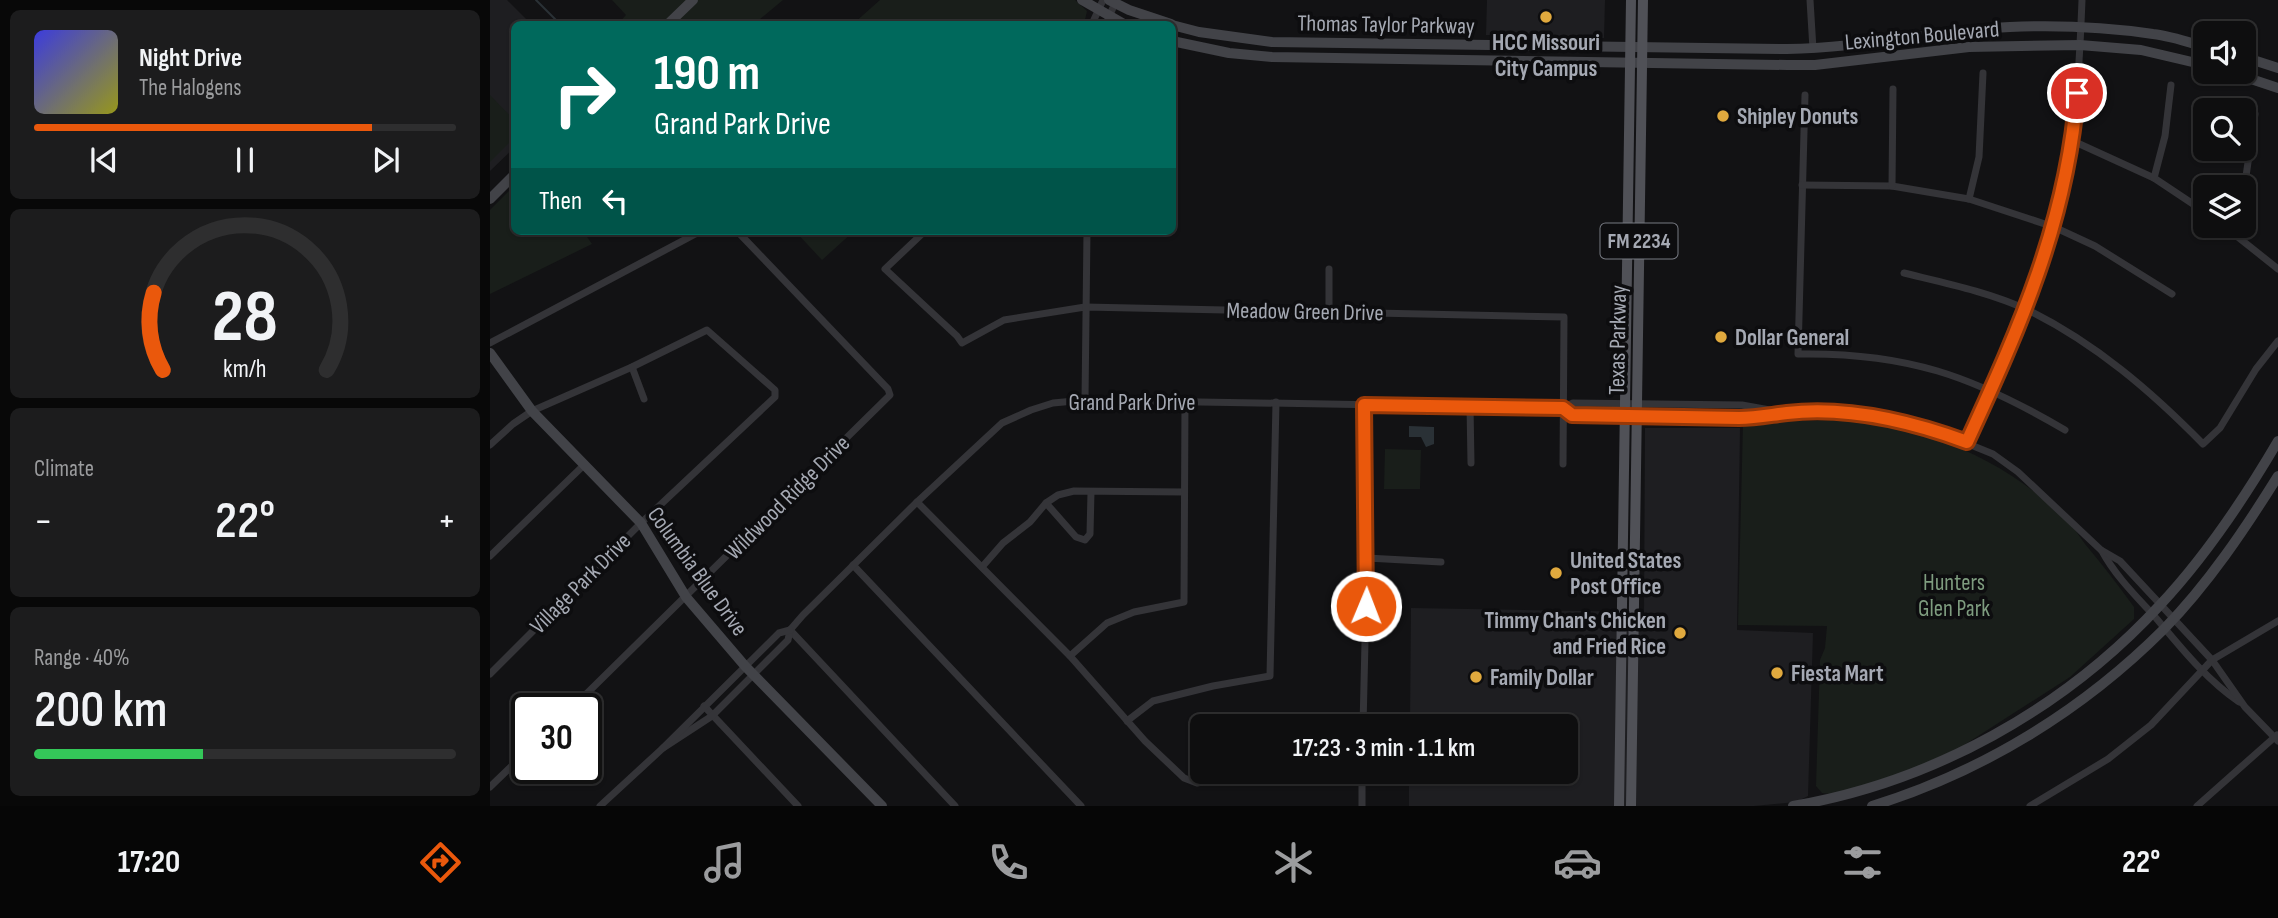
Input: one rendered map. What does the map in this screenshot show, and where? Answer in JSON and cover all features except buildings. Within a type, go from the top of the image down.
[{"type":"main road","name":"Texas Parkway","points":[[1631,0],[1636,47]]},
{"type":"main road","name":"Texas Parkway","points":[[1619,806],[1623,534],[1630,416],[1637,404],[1633,255],[1635,62],[1643,0]]},
{"type":"main road","name":"Texas Parkway","points":[[1631,806],[1634,555],[1630,416],[1625,404],[1633,255]]},
{"type":"main road","points":[[1623,534],[1629,539],[1629,550],[1634,555]]},
{"type":"main road","points":[[1621,627],[1627,635],[1627,644],[1633,651]]},
{"type":"street","points":[[671,21],[693,0]]},
{"type":"street","points":[[1082,0],[1107,21]]},
{"type":"street","points":[[1093,21],[1103,0]]},
{"type":"street","points":[[1810,0],[1814,48]]},
{"type":"street","points":[[1967,442],[2026,310],[2054,228],[2073,141],[2082,0]]},
{"type":"street","points":[[1107,21],[1112,2]]},
{"type":"street","name":"Thomas Taylor Parkway","points":[[1112,2],[1162,21]]},
{"type":"street","name":"Thomas Taylor Parkway","points":[[1176,26],[1272,42],[1636,47]]},
{"type":"street","name":"Lexington Boulevard","points":[[1636,47],[1814,48],[2008,27],[2081,27],[2155,34],[2193,44]]},
{"type":"street","points":[[1935,36],[1937,51]]},
{"type":"street","name":"Thomas Taylor Parkway","points":[[1176,42],[1229,53],[1272,57],[1635,62]]},
{"type":"street","points":[[1511,45],[1511,61]]},
{"type":"street","name":"Lexington Boulevard","points":[[1635,62],[1815,65],[1969,47],[2080,45],[2141,50],[2193,62]]},
{"type":"street","points":[[1787,49],[1787,65]]},
{"type":"street","points":[[2256,61],[2278,68]]},
{"type":"street","points":[[1969,199],[1979,157],[1983,73]]},
{"type":"street","points":[[2256,81],[2278,88]]},
{"type":"street","points":[[2154,178],[2165,136],[2171,85]]},
{"type":"street","points":[[1892,186],[1893,89]]},
{"type":"street","points":[[1805,95],[1798,354],[1838,353],[1886,358],[1927,367],[1991,389],[2065,430]]},
{"type":"street","points":[[2073,141],[2154,178],[2193,204]]},
{"type":"street","points":[[490,199],[511,178]]},
{"type":"street","points":[[1802,185],[1892,186],[1969,199],[2054,228],[2095,246],[2172,294]]},
{"type":"street","points":[[490,343],[693,235]]},
{"type":"street","name":"Wildwood Ridge Drive","points":[[587,693],[890,395],[888,389],[741,235]]},
{"type":"street","name":"Meadow Green Drive","points":[[921,235],[885,270],[962,343],[1004,320],[1085,307],[1564,317],[1563,408]]},
{"type":"street","points":[[1085,400],[1087,235]]},
{"type":"street","points":[[2239,238],[2278,269]]},
{"type":"street","points":[[1329,269],[1329,310]]},
{"type":"street","points":[[1904,273],[1982,293],[2026,310],[2069,333],[2124,371],[2203,443],[2220,428],[2256,369],[2278,341]]},
{"type":"street","name":"Village Park Drive","points":[[490,674],[640,523],[775,397],[775,390],[708,330],[632,367]]},
{"type":"street","name":"Columbia Blue Drive","points":[[490,353],[532,411],[640,523],[686,597],[745,666],[882,806]]},
{"type":"street","points":[[490,445],[532,411],[632,367],[643,399]]},
{"type":"street","name":"Grand Park Drive","points":[[663,748],[712,716],[788,640],[790,630],[853,565],[1002,423],[1053,403],[1085,400],[1563,408],[1573,403],[1742,405],[1787,413],[1841,413],[1902,421],[1967,442],[1993,454],[2018,472],[2101,550],[2120,561],[2212,660],[2245,707]]},
{"type":"street","points":[[1070,656],[1107,623],[1134,612],[1184,602],[1185,401]]},
{"type":"street","points":[[1126,721],[1153,701],[1213,686],[1270,676],[1276,402]]},
{"type":"street","points":[[1363,714],[1367,558],[1364,405]]},
{"type":"street","points":[[1470,406],[1471,464]]},
{"type":"street","points":[[1563,408],[1563,464]]},
{"type":"street","name":"Grand Park Drive","points":[[1563,408],[1572,415],[1763,418],[1787,413]]},
{"type":"street","points":[[1793,806],[1811,804],[1888,782],[1965,750],[2016,722],[2062,692],[2097,664],[2161,604],[2213,542],[2253,484],[2278,441]]},
{"type":"street","points":[[490,556],[585,464]]},
{"type":"street","points":[[1872,806],[1955,776],[2025,738],[2082,700],[2174,617],[2228,548],[2278,476]]},
{"type":"street","points":[[982,567],[1003,543],[1058,495],[1074,491],[1184,492]]},
{"type":"street","points":[[1046,503],[1076,537],[1085,540],[1090,534],[1091,492]]},
{"type":"street","points":[[917,502],[1070,656],[1126,721],[1184,778],[1190,780]]},
{"type":"street","name":"Grand Park Drive","points":[[2101,550],[2110,565],[2201,671],[2277,737]]},
{"type":"street","points":[[1367,558],[1441,562]]},
{"type":"street","points":[[853,565],[1081,806]]},
{"type":"street","points":[[2030,806],[2108,759],[2151,725],[2212,660],[2278,621]]},
{"type":"street","points":[[790,630],[955,806]]},
{"type":"street","name":"Grand Park Drive","points":[[600,806],[663,748],[779,632],[790,630]]},
{"type":"street","points":[[704,706],[798,806]]},
{"type":"street","points":[[2016,722],[2025,738]]},
{"type":"street","points":[[2197,806],[2277,737]]},
{"type":"street","points":[[490,787],[511,767]]},
{"type":"street","points":[[1362,784],[1362,806]]},
{"type":"shaded area","points":[[490,0],[507,0],[528,21],[511,21],[511,151],[490,171]]},
{"type":"shaded area","name":"HCC Missouri City Campus","points":[[1487,0],[1605,0],[1604,38],[1486,35]]},
{"type":"shaded area","points":[[1409,426],[1434,427],[1434,444],[1426,447],[1421,437],[1409,437]]},
{"type":"shaded area","points":[[1645,428],[1740,428],[1737,630],[1813,633],[1808,796],[1796,802],[1754,806],[1409,806],[1409,784],[1578,784],[1578,714],[1410,714],[1411,608],[1644,612]]},
{"type":"green space","points":[[612,0],[783,0],[758,21],[621,21],[626,15]]},
{"type":"green space","points":[[880,0],[1075,0],[1087,11],[1085,21],[856,21]]},
{"type":"green space","points":[[490,95],[511,117],[511,141],[490,162]]},
{"type":"green space","points":[[511,189],[511,235],[586,235],[592,244],[490,294],[490,210]]},
{"type":"green space","points":[[799,235],[850,235],[822,260]]},
{"type":"green space","name":"Hunters Glen Park","points":[[1831,420],[1895,428],[1925,436],[1955,446],[2010,475],[2068,521],[2134,607],[2134,619],[2070,677],[1961,747],[1891,779],[1831,794],[1822,793],[1816,786],[1820,660],[1825,648],[1827,626],[1738,625],[1743,423]]},
{"type":"green space","points":[[1385,449],[1421,450],[1420,489],[1384,489]]},
{"type":"waterway","points":[[536,0],[557,21]]},
{"type":"place","name":"HCC Missouri City Campus","points":[[1546,17]]},
{"type":"place","name":"Shipley Donuts","points":[[1723,116]]},
{"type":"place","name":"Dollar General","points":[[1721,337]]},
{"type":"place","name":"United States Post Office","points":[[1556,573]]},
{"type":"place","name":"Timmy Chan's Chicken and Fried Rice","points":[[1680,633]]},
{"type":"place","name":"Fiesta Mart","points":[[1777,673]]},
{"type":"place","name":"Family Dollar","points":[[1476,677]]},
{"type":"route","points":[[1366,606],[1364,405],[1563,408],[1572,415],[1739,418],[1763,418],[1787,413],[1841,413],[1902,421],[1967,442],[2026,310],[2054,228],[2073,141],[2077,93]]}]
